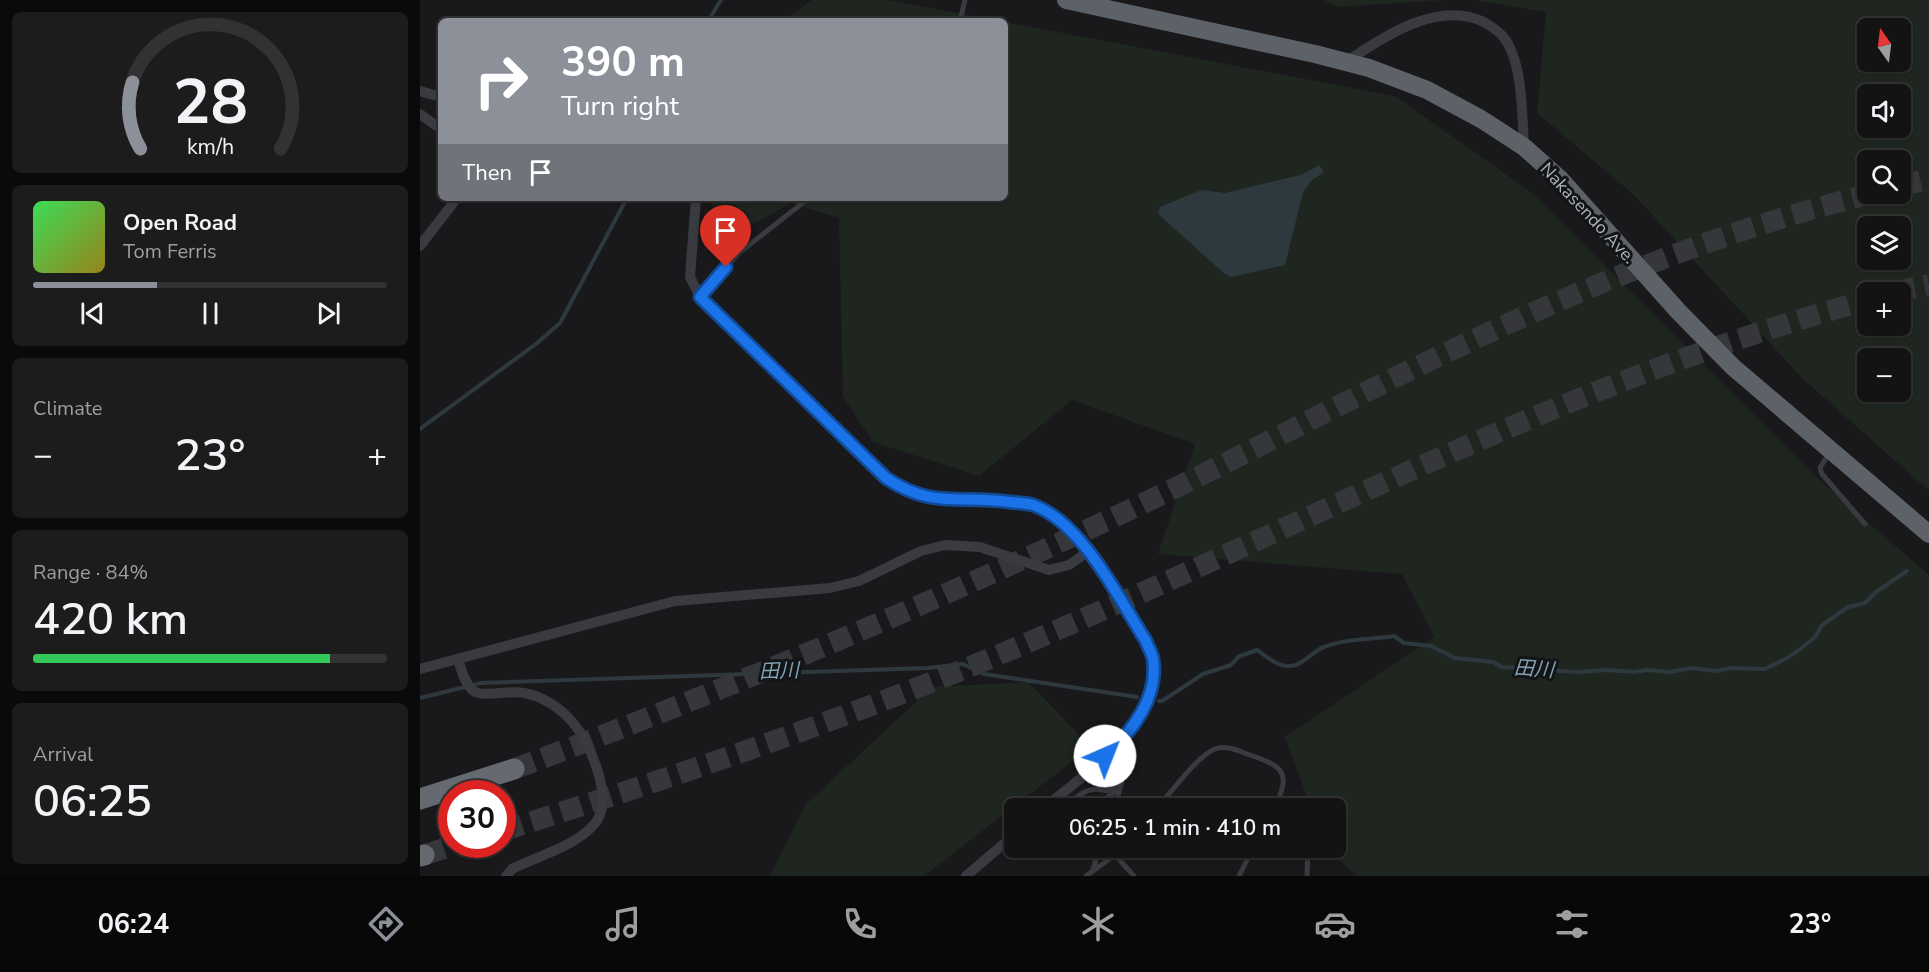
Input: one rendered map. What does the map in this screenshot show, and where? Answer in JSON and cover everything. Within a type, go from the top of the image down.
[{"type":"highway","name":"Nakasendo Ave.","points":[[1066,0],[1346,62],[1394,76],[1427,90],[1481,119],[1524,147],[1560,179],[1671,303],[1733,367],[1929,534]]},
{"type":"highway","points":[[420,799],[514,769]]},
{"type":"street","points":[[1346,62],[1404,25],[1445,14],[1458,13],[1474,17],[1493,27],[1505,39],[1514,60],[1524,147]]},
{"type":"street","points":[[420,92],[438,97]]},
{"type":"street","points":[[420,114],[438,128]]},
{"type":"street","points":[[420,246],[455,201]]},
{"type":"street","points":[[696,201],[690,277],[700,297],[886,478],[903,489],[920,496],[945,500],[1000,501],[1032,505],[1058,519],[1089,551],[1146,641],[1153,657],[1153,682],[1145,707],[1120,743],[1056,798]]},
{"type":"street","points":[[420,669],[675,601],[830,588],[859,581],[921,551],[945,545],[980,547],[1049,570],[1069,565],[1089,551]]},
{"type":"street","points":[[458,659],[471,688],[478,693],[525,693],[552,704],[574,724],[592,756],[602,783],[602,804],[598,818],[584,835],[512,869],[506,876]]},
{"type":"street","points":[[966,876],[1004,844]]},
{"type":"lane","points":[[961,18],[965,0]]},
{"type":"lane","points":[[700,297],[739,253],[805,201]]},
{"type":"lane","points":[[1830,451],[1820,468],[1822,474],[1865,524]]},
{"type":"lane","points":[[1117,798],[1122,784],[1124,756],[1120,743]]},
{"type":"lane","points":[[1166,798],[1203,756],[1216,748],[1229,747],[1272,763],[1280,769],[1284,781],[1283,791],[1279,798]]},
{"type":"lane","points":[[1078,798],[1089,789],[1098,788],[1107,791],[1122,784]]},
{"type":"lane","points":[[1106,798],[1122,784]]},
{"type":"lane","points":[[1093,870],[1097,858]]},
{"type":"lane","points":[[1086,876],[1111,858]]},
{"type":"lane","points":[[1119,858],[1134,876]]},
{"type":"lane","points":[[1239,876],[1248,858]]},
{"type":"lane","points":[[1307,876],[1308,858]]},
{"type":"shaded area","points":[[812,0],[889,0],[984,18],[787,18]]},
{"type":"shaded area","points":[[1324,0],[1447,0],[1336,7]]},
{"type":"shaded area","points":[[1473,0],[1929,0],[1929,491],[1802,378],[1633,194],[1537,113],[1546,12]]},
{"type":"shaded area","points":[[1008,23],[1395,96],[1531,192],[1818,479],[1929,575],[1929,876],[1358,876],[1337,858],[1346,858],[1346,798],[1307,798],[1285,737],[1434,637],[1402,574],[1158,554],[1195,444],[1072,400],[979,476],[873,442],[843,397],[839,218],[791,203],[711,248],[712,201],[1008,201]]},
{"type":"shaded area","points":[[1319,165],[1324,172],[1312,180],[1303,192],[1285,265],[1231,277],[1158,214],[1160,207],[1201,190],[1225,193],[1301,175]]},
{"type":"shaded area","points":[[1028,682],[1091,747],[1025,798],[1004,798],[1004,814],[924,876],[770,876],[805,805],[932,687]]},
{"type":"waterway","points":[[710,18],[721,0]]},
{"type":"waterway","points":[[420,429],[536,344],[560,323],[625,201]]},
{"type":"waterway","name":"田川","points":[[1159,701],[1203,674],[1231,665],[1238,657],[1257,650],[1277,663],[1291,666],[1333,644],[1394,636],[1404,643],[1431,646],[1455,658],[1493,662],[1502,667],[1577,672],[1607,670],[1670,672],[1692,668],[1716,671],[1732,668],[1765,669],[1789,657],[1804,646],[1815,637],[1822,625],[1848,607],[1865,603],[1876,592],[1907,571]]},
{"type":"waterway","name":"田川","points":[[420,698],[481,683],[928,668],[963,664],[984,674],[1137,697]]},
{"type":"tunnel","points":[[1911,183],[1929,179]]},
{"type":"tunnel","points":[[514,769],[762,672],[1008,566],[1169,491],[1418,366],[1555,303],[1710,242],[1763,224],[1857,197]]},
{"type":"tunnel","points":[[1911,289],[1929,285]]},
{"type":"tunnel","points":[[516,827],[643,786],[851,713],[1057,630],[1456,450],[1557,407],[1659,367],[1763,331],[1857,303]]},
{"type":"tunnel","points":[[424,855],[438,850]]},
{"type":"route","points":[[726,267],[700,297],[886,478],[920,496],[945,500],[1000,501],[1032,505],[1058,519],[1089,551],[1146,641],[1153,657],[1153,682],[1145,707],[1120,743],[1105,756]]}]
